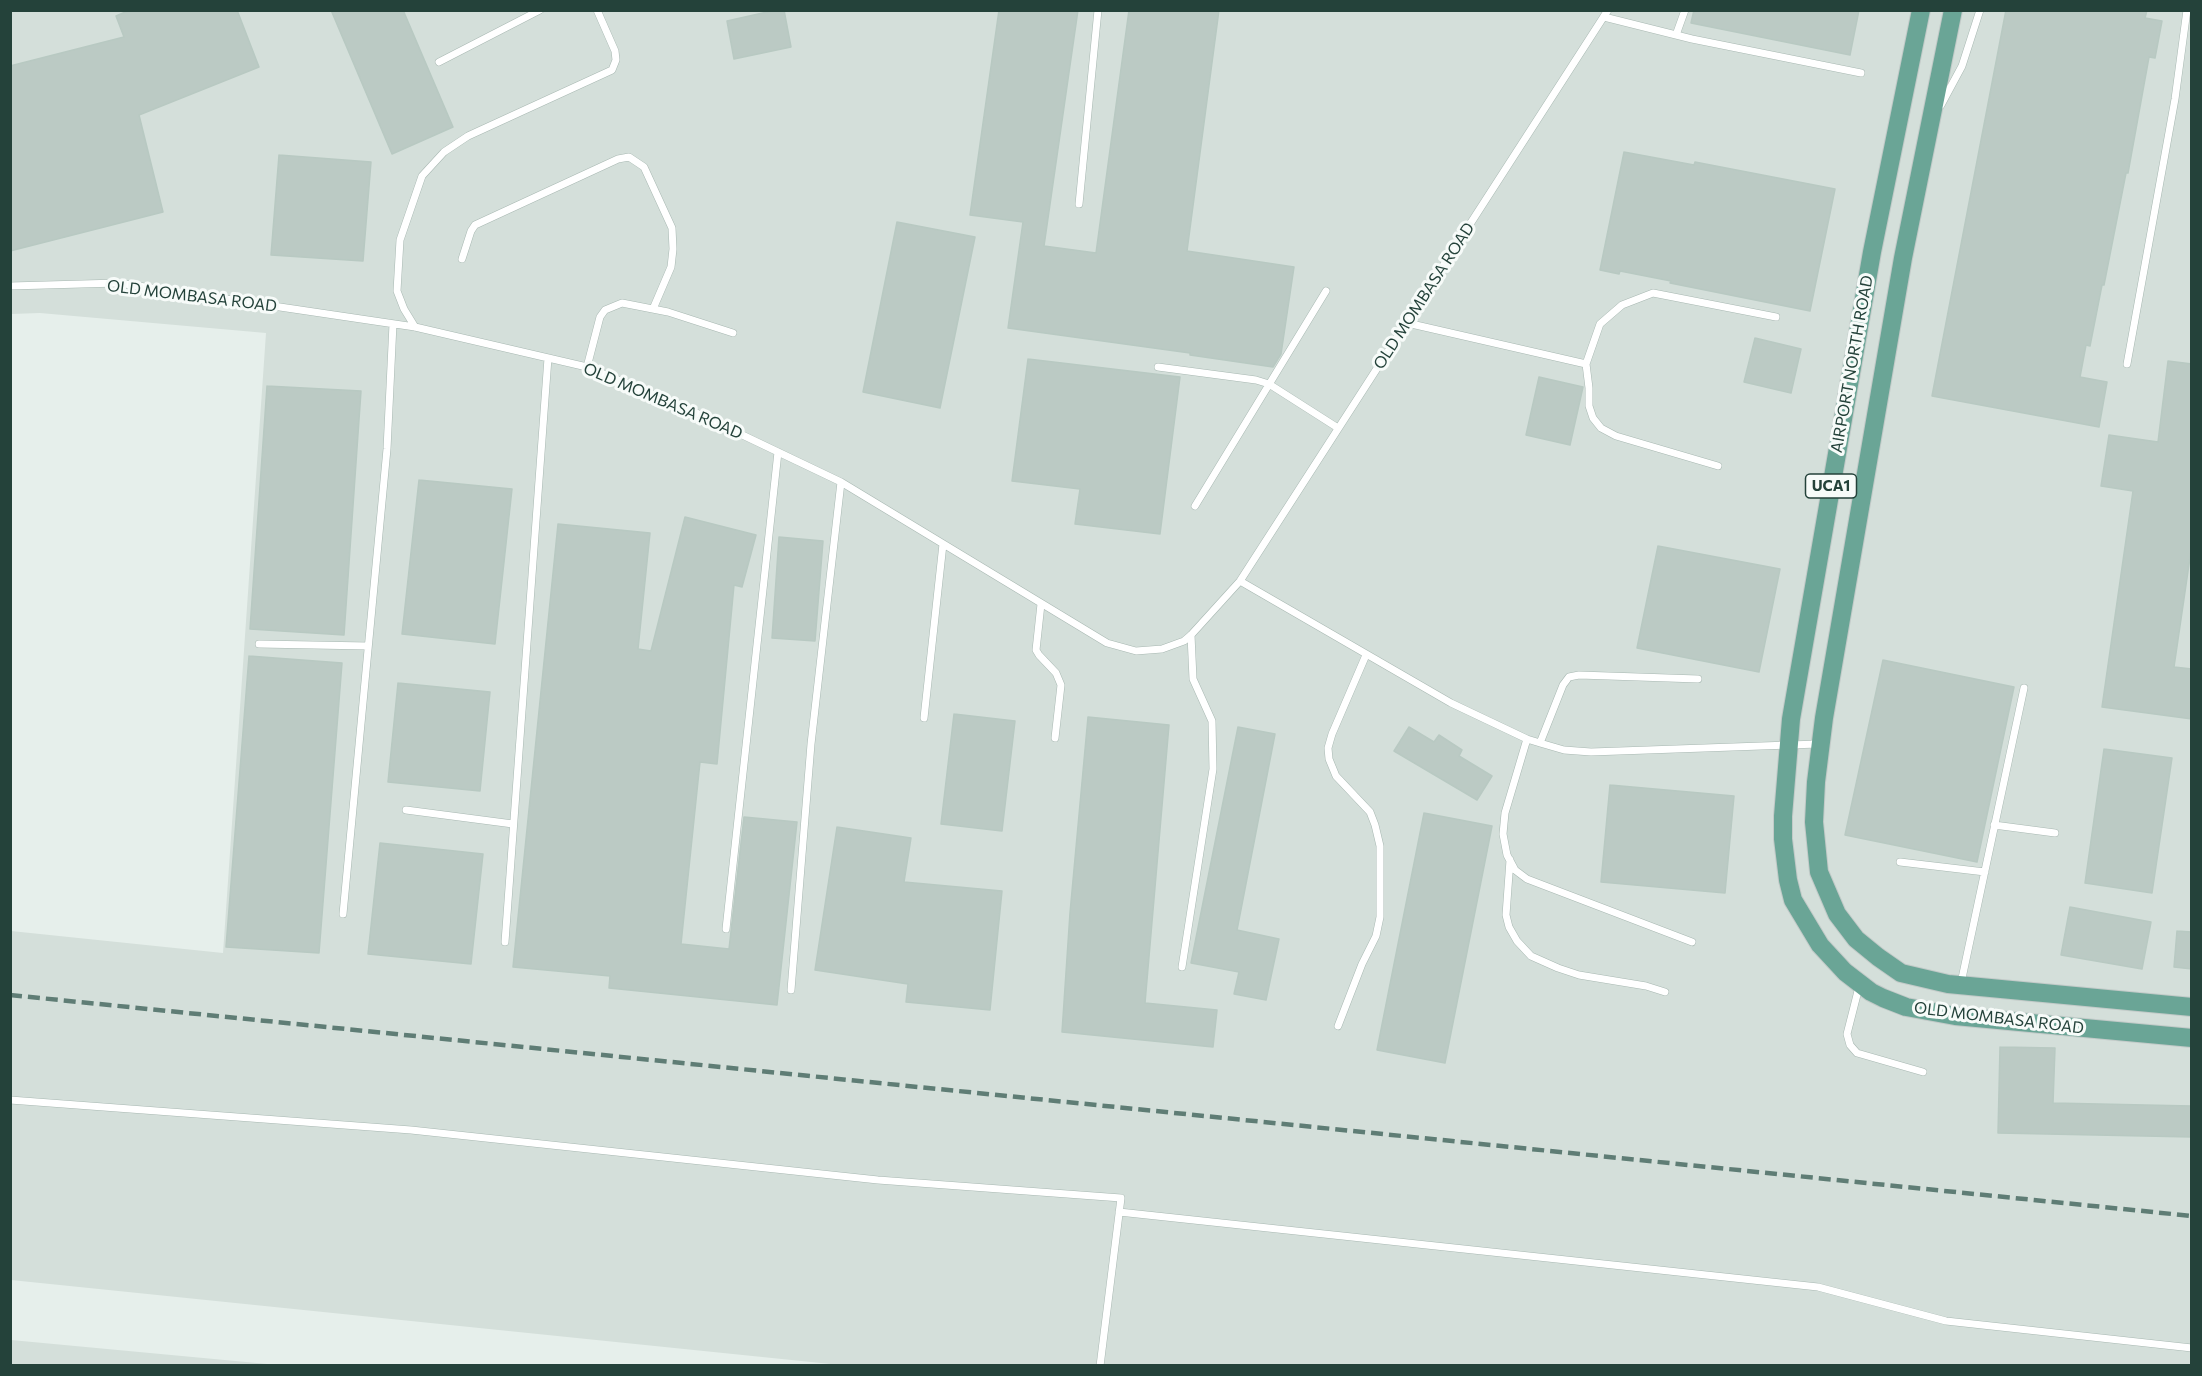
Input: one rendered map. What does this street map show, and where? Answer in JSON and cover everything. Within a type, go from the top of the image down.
[{"type":"main road","name":"AIRPORT NORTH ROAD","points":[[1791,719],[1872,252],[1921,10]]},
{"type":"main road","name":"AIRPORT NORTH ROAD","points":[[1824,718],[1903,258],[1953,10]]},
{"type":"main road","points":[[1872,252],[1903,258]]},
{"type":"main road","name":"OLD MOMBASA ROAD","points":[[1824,718],[1814,822],[1816,856],[1821,879],[1837,914],[1856,939],[1878,957],[1901,973],[1929,981],[1961,986],[2192,1007]]},
{"type":"main road","name":"OLD MOMBASA ROAD","points":[[1791,719],[1784,796],[1783,839],[1793,900],[1820,945],[1840,967],[1870,992],[1905,1007],[1955,1016],[2192,1038]]},
{"type":"lane","points":[[439,62],[540,10]]},
{"type":"lane","points":[[415,327],[404,309],[397,291],[397,281],[399,240],[422,176],[444,152],[468,136],[612,70],[616,60],[615,51],[597,10]]},
{"type":"lane","points":[[1079,204],[1098,10]]},
{"type":"lane","points":[[1676,35],[1684,10]]},
{"type":"lane","points":[[1930,125],[1962,66],[1980,10]]},
{"type":"lane","points":[[2127,364],[2175,99],[2187,10]]},
{"type":"lane","points":[[1606,14],[1676,35],[1861,73]]},
{"type":"lane","name":"OLD MOMBASA ROAD","points":[[10,286],[118,283],[415,327],[587,367],[690,410],[841,482],[1107,643],[1136,651],[1162,649],[1184,641],[1240,581],[1606,14]]},
{"type":"lane","points":[[462,259],[475,225],[618,159],[629,158],[644,167],[672,228],[671,267],[653,309]]},
{"type":"lane","points":[[1195,506],[1326,291]]},
{"type":"lane","points":[[1718,466],[1616,436],[1601,428],[1593,418],[1589,406],[1586,364],[1600,324],[1622,305],[1653,293],[1776,317]]},
{"type":"lane","points":[[587,367],[600,317],[605,310],[622,303],[653,309],[733,333]]},
{"type":"lane","points":[[1407,323],[1586,364]]},
{"type":"lane","points":[[344,914],[387,449],[393,324]]},
{"type":"lane","points":[[505,942],[548,358]]},
{"type":"lane","points":[[1158,367],[1244,378],[1269,384],[1338,428]]},
{"type":"lane","points":[[726,929],[778,452]]},
{"type":"lane","points":[[791,990],[811,744],[841,482]]},
{"type":"lane","points":[[924,718],[943,544]]},
{"type":"lane","points":[[1240,581],[1451,703],[1527,739],[1564,750],[1592,752],[1820,743]]},
{"type":"lane","points":[[1041,604],[1036,650],[1056,673],[1061,685],[1055,738]]},
{"type":"lane","points":[[1182,968],[1213,769],[1212,721],[1193,679],[1191,634]]},
{"type":"lane","points":[[259,644],[368,646]]},
{"type":"lane","points":[[1338,1026],[1362,964],[1376,936],[1380,917],[1380,846],[1375,825],[1370,812],[1336,776],[1328,748],[1366,655]]},
{"type":"lane","points":[[1540,743],[1563,685],[1569,677],[1579,675],[1698,680]]},
{"type":"lane","points":[[1961,986],[2024,687]]},
{"type":"lane","points":[[1527,739],[1505,813],[1503,834],[1515,870],[1527,879],[1692,942]]},
{"type":"lane","points":[[406,810],[513,824]]},
{"type":"lane","points":[[1995,825],[2055,833]]},
{"type":"lane","points":[[1510,860],[1506,915],[1509,927],[1517,941],[1531,956],[1579,975],[1646,986],[1665,992]]},
{"type":"lane","points":[[1900,862],[1985,872]]},
{"type":"lane","points":[[1860,984],[1847,1034],[1850,1045],[1857,1053],[1923,1072]]},
{"type":"lane","points":[[10,1100],[411,1130],[878,1180],[1121,1198],[1100,1365]]},
{"type":"lane","points":[[1119,1212],[1818,1287],[1946,1321],[2192,1348]]},
{"type":"shaded area","points":[[11,11],[2191,11],[2191,1365],[850,1366],[11,1280],[11,931],[223,953],[266,333],[40,313],[11,314]]},
{"type":"shaded area","points":[[11,1340],[278,1365],[11,1365]]},
{"type":"building","points":[[130,10],[237,10],[259,67],[139,115],[163,212],[10,251],[10,66],[124,37],[116,16]]},
{"type":"building","points":[[331,10],[403,10],[453,127],[392,154]]},
{"type":"building","points":[[784,10],[791,47],[734,59],[727,21]]},
{"type":"building","points":[[999,10],[1078,10],[1044,246],[1096,253],[1129,10],[1219,10],[1187,251],[1294,267],[1281,354],[1273,367],[1008,328],[1023,222],[970,215]]},
{"type":"building","points":[[1694,10],[1859,10],[1850,55],[1691,23]]},
{"type":"building","points":[[2006,10],[2147,10],[2145,18],[2162,21],[2155,58],[2149,57],[2128,173],[2126,173],[2104,285],[2102,285],[2090,346],[2086,345],[2080,377],[2107,382],[2099,427],[1932,396]]},
{"type":"building","points":[[1624,152],[1694,165],[1695,162],[1835,189],[1810,311],[1620,271],[1619,274],[1600,270]]},
{"type":"building","points":[[279,155],[371,162],[363,261],[271,255]]},
{"type":"building","points":[[897,222],[975,237],[940,408],[863,392]]},
{"type":"building","points":[[1755,338],[1801,349],[1791,393],[1744,382]]},
{"type":"building","points":[[1028,359],[1180,377],[1160,534],[1075,524],[1080,489],[1012,481]]},
{"type":"building","points":[[2168,361],[2192,364],[2192,544],[2174,667],[2192,669],[2192,719],[2102,707],[2133,491],[2101,486],[2109,435],[2158,442]]},
{"type":"building","points":[[1539,377],[1583,387],[1570,445],[1526,435]]},
{"type":"building","points":[[267,386],[361,391],[344,635],[250,629]]},
{"type":"building","points":[[419,480],[512,489],[495,644],[402,634]]},
{"type":"building","points":[[685,517],[756,535],[742,587],[734,585],[717,764],[700,762],[681,944],[729,949],[744,817],[797,822],[777,1005],[609,988],[610,976],[513,967],[558,524],[650,533],[638,649],[651,651]]},
{"type":"building","points":[[779,537],[823,541],[815,641],[772,638]]},
{"type":"building","points":[[1658,546],[1780,569],[1759,672],[1637,648]]},
{"type":"building","points":[[249,656],[342,663],[319,953],[226,947]]},
{"type":"building","points":[[1883,660],[2014,687],[1977,862],[1845,835]]},
{"type":"building","points":[[398,683],[490,692],[480,791],[388,782]]},
{"type":"building","points":[[954,714],[1015,721],[1002,831],[941,824]]},
{"type":"building","points":[[1088,717],[1169,725],[1145,1003],[1217,1010],[1213,1047],[1062,1032],[1070,913]]},
{"type":"building","points":[[1238,727],[1275,734],[1237,930],[1279,939],[1266,1000],[1234,994],[1239,972],[1191,963]]},
{"type":"building","points":[[1409,727],[1434,742],[1439,735],[1462,750],[1459,756],[1492,776],[1477,800],[1394,751]]},
{"type":"building","points":[[2104,749],[2172,758],[2152,893],[2085,883]]},
{"type":"building","points":[[1610,785],[1734,796],[1725,893],[1601,882]]},
{"type":"building","points":[[1424,813],[1492,826],[1445,1063],[1377,1050]]},
{"type":"building","points":[[837,827],[911,838],[904,882],[1002,891],[990,1010],[906,1002],[908,984],[815,970]]},
{"type":"building","points":[[380,843],[483,854],[471,964],[368,954]]},
{"type":"building","points":[[2070,907],[2151,922],[2142,969],[2061,955]]},
{"type":"building","points":[[2177,931],[2192,932],[2192,969],[2174,967]]},
{"type":"building","points":[[2000,1047],[2055,1048],[2053,1103],[2192,1106],[2192,1137],[1998,1133]]},
{"type":"railway","points":[[10,995],[2192,1216]]}]
